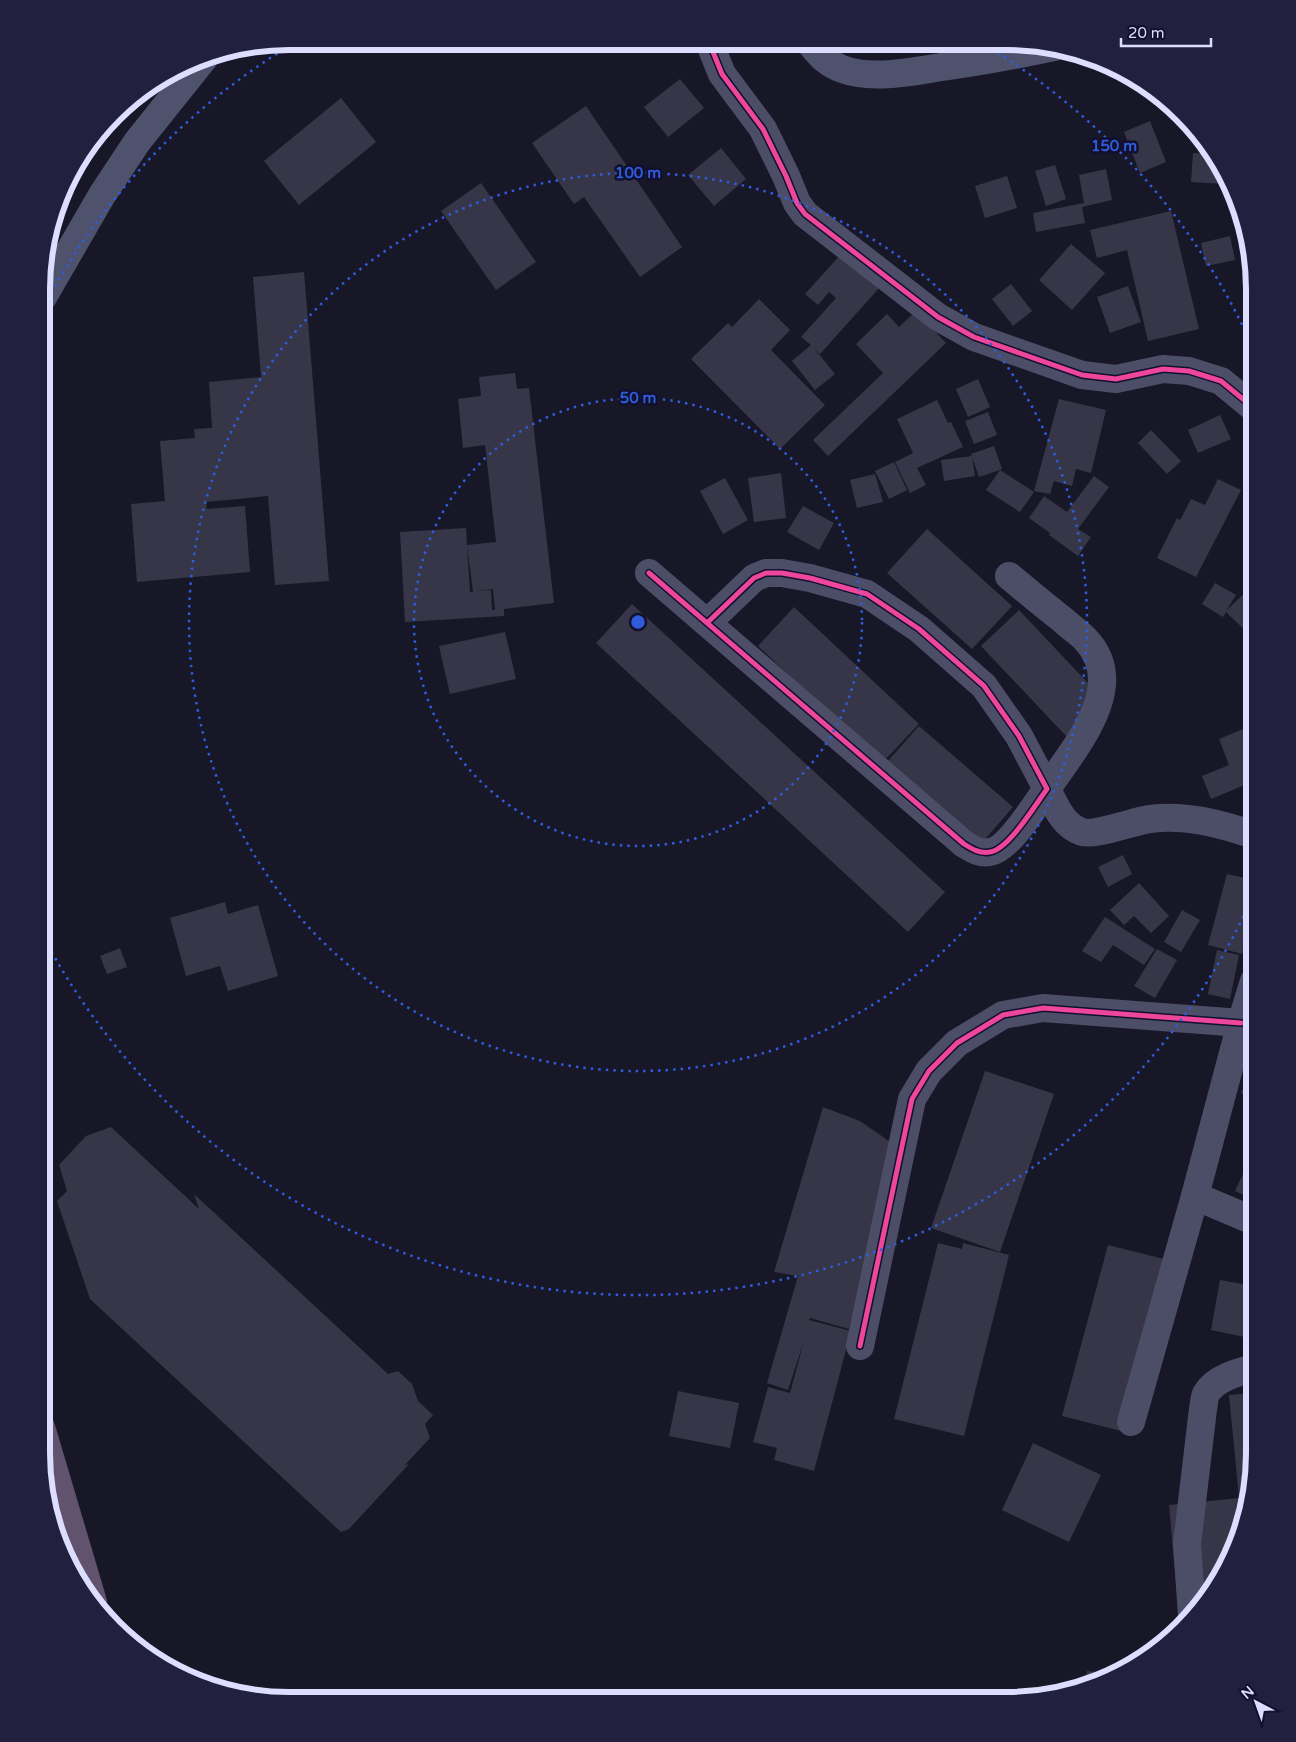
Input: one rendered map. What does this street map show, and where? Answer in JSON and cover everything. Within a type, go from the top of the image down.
[{"type":"highway","points":[[50,1459],[86,1580]]},
{"type":"street","points":[[713,50],[722,74],[763,129],[797,203],[805,214],[938,317],[974,337],[1082,375],[1116,379],[1163,369],[1189,371],[1221,381],[1246,402]]},
{"type":"street","points":[[816,50],[825,61],[843,70],[869,74],[901,73],[981,62],[1032,52]]},
{"type":"street","points":[[50,284],[102,195],[137,142],[195,69]]},
{"type":"street","points":[[649,573],[964,844],[977,851],[991,852],[1008,842],[1047,789],[1097,710],[1101,694],[1102,671],[1097,654],[1086,640],[1009,576]]},
{"type":"street","points":[[707,623],[754,578],[766,573],[810,578],[867,594],[920,629],[984,686],[1019,736],[1058,812],[1069,824],[1083,833],[1149,819],[1175,817],[1220,824],[1246,832]]},
{"type":"street","points":[[1131,1422],[1246,1007]]},
{"type":"street","points":[[860,1346],[912,1099],[929,1071],[957,1043],[1003,1016],[1043,1008],[1241,1023]]},
{"type":"street","points":[[1195,1196],[1246,1218]]},
{"type":"street","points":[[1191,1605],[1187,1544],[1206,1394],[1214,1385],[1225,1378],[1246,1371]]},
{"type":"building","points":[[680,79],[704,108],[668,137],[644,107]]},
{"type":"building","points":[[341,98],[376,142],[299,205],[264,161]]},
{"type":"building","points":[[586,106],[682,247],[640,277],[584,197],[574,204],[532,143]]},
{"type":"building","points":[[1150,121],[1166,162],[1140,173],[1124,132]]},
{"type":"building","points":[[721,148],[746,179],[714,206],[688,175]]},
{"type":"building","points":[[1193,153],[1204,154],[1221,184],[1191,182]]},
{"type":"building","points":[[1055,165],[1066,199],[1046,206],[1035,171]]},
{"type":"building","points":[[1106,169],[1112,200],[1082,207],[1085,223],[1036,232],[1033,213],[1084,203],[1079,175]]},
{"type":"building","points":[[1007,176],[1017,208],[985,218],[975,186]]},
{"type":"building","points":[[481,183],[536,262],[496,290],[441,211]]},
{"type":"building","points":[[1171,211],[1199,329],[1148,341],[1127,250],[1097,258],[1090,230]]},
{"type":"building","points":[[1230,236],[1235,260],[1206,266],[1201,243]]},
{"type":"building","points":[[1071,244],[1105,273],[1072,310],[1039,280]]},
{"type":"building","points":[[842,253],[880,287],[820,354],[814,348],[835,374],[815,390],[792,361],[811,345],[801,337],[836,298],[829,292],[818,305],[805,294]]},
{"type":"building","points":[[304,272],[329,581],[275,585],[268,496],[206,502],[207,509],[245,506],[250,572],[137,582],[131,504],[165,501],[160,441],[195,438],[194,429],[212,428],[209,382],[261,377],[253,277]]},
{"type":"building","points":[[1011,284],[1032,311],[1013,326],[992,299]]},
{"type":"building","points":[[1128,286],[1141,322],[1110,333],[1097,297]]},
{"type":"building","points":[[759,299],[790,330],[771,350],[825,405],[780,449],[691,359],[728,323],[732,327]]},
{"type":"building","points":[[916,311],[946,343],[828,456],[813,440],[883,373],[856,344],[887,314],[899,327]]},
{"type":"building","points":[[515,373],[517,389],[529,388],[554,603],[504,609],[504,616],[405,622],[400,532],[466,528],[467,545],[496,542],[485,445],[463,448],[458,399],[481,396],[479,377]],"holes":[[[467,546],[473,592],[470,592]],[[493,589],[495,610],[492,610],[491,590],[475,591]]]},
{"type":"building","points":[[978,379],[990,407],[968,417],[956,389]]},
{"type":"building","points":[[1059,399],[1106,410],[1091,473],[1076,469],[1072,486],[1054,481],[1050,494],[1034,491]]},
{"type":"building","points":[[937,400],[948,423],[951,422],[963,447],[917,468],[926,485],[910,493],[895,462],[913,453],[897,419]]},
{"type":"building","points":[[988,412],[997,435],[974,444],[965,421]]},
{"type":"building","points":[[1220,415],[1231,439],[1198,453],[1188,430]]},
{"type":"building","points":[[1151,430],[1181,461],[1167,474],[1138,443]]},
{"type":"building","points":[[994,446],[1002,469],[979,477],[971,454]]},
{"type":"building","points":[[972,456],[975,476],[944,481],[941,460]]},
{"type":"building","points":[[894,462],[907,490],[889,499],[875,471]]},
{"type":"building","points":[[1000,470],[1034,492],[1020,512],[986,490]]},
{"type":"building","points":[[781,473],[786,518],[754,522],[748,478]]},
{"type":"building","points":[[875,474],[883,502],[857,508],[850,480]]},
{"type":"building","points":[[1094,476],[1109,487],[1078,529],[1091,537],[1078,556],[1029,518],[1044,496],[1067,512]]},
{"type":"building","points":[[725,478],[748,520],[723,534],[700,491]]},
{"type":"building","points":[[1218,479],[1241,490],[1196,577],[1157,558],[1177,518],[1180,520],[1191,499],[1205,505]]},
{"type":"building","points":[[803,506],[834,523],[819,550],[787,532]]},
{"type":"building","points":[[927,529],[1012,606],[972,649],[887,573]]},
{"type":"building","points":[[1215,583],[1236,595],[1226,611],[1246,592],[1246,631],[1226,612],[1223,617],[1202,604]]},
{"type":"building","points":[[632,604],[945,892],[908,932],[596,643]]},
{"type":"building","points":[[794,607],[919,724],[882,763],[758,646]]},
{"type":"building","points":[[1019,610],[1104,700],[1066,736],[981,646]]},
{"type":"building","points":[[505,632],[516,679],[450,694],[439,646]]},
{"type":"building","points":[[919,726],[1013,807],[981,844],[887,762]]},
{"type":"building","points":[[1246,728],[1246,784],[1211,799],[1202,776],[1229,765],[1219,739]]},
{"type":"building","points":[[1123,855],[1132,874],[1108,887],[1098,867]]},
{"type":"building","points":[[1227,874],[1246,878],[1246,938],[1242,954],[1208,945]]},
{"type":"building","points":[[1139,883],[1169,916],[1151,933],[1134,916],[1124,925],[1110,910]]},
{"type":"building","points":[[225,902],[228,914],[258,905],[278,976],[228,991],[220,966],[186,976],[170,918]]},
{"type":"building","points":[[1182,910],[1200,920],[1181,952],[1164,942]]},
{"type":"building","points":[[1105,917],[1155,949],[1144,965],[1113,945],[1101,962],[1082,951]]},
{"type":"building","points":[[120,948],[127,967],[107,974],[100,956]]},
{"type":"building","points":[[1157,949],[1177,960],[1155,998],[1134,986]]},
{"type":"building","points":[[1217,950],[1239,955],[1230,999],[1208,994]]},
{"type":"building","points":[[985,1071],[1054,1094],[1000,1252],[931,1228]]},
{"type":"building","points":[[1246,1081],[1246,1095],[1241,1093]]},
{"type":"building","points":[[823,1107],[860,1121],[899,1148],[849,1329],[810,1318],[809,1320],[851,1331],[814,1471],[774,1460],[777,1448],[753,1442],[768,1387],[790,1393],[804,1341],[788,1390],[767,1383],[798,1276],[774,1272]]},
{"type":"building","points":[[111,1127],[199,1209],[194,1194],[388,1374],[398,1371],[412,1384],[418,1401],[433,1415],[425,1424],[430,1438],[405,1465],[409,1464],[349,1529],[341,1532],[90,1299],[57,1201],[67,1191],[59,1165],[86,1136]]},
{"type":"building","points":[[1246,1167],[1246,1196],[1235,1191]]},
{"type":"building","points":[[938,1243],[962,1249],[963,1243],[1009,1255],[964,1436],[894,1419]]},
{"type":"building","points":[[1108,1245],[1168,1260],[1121,1431],[1062,1416]]},
{"type":"building","points":[[1220,1280],[1246,1285],[1246,1337],[1211,1330]]},
{"type":"building","points":[[678,1391],[739,1403],[730,1448],[669,1436]]},
{"type":"building","points":[[1246,1394],[1244,1484],[1238,1515],[1228,1544],[1214,1572],[1206,1586],[1179,1619],[1169,1505],[1239,1498],[1229,1395]]},
{"type":"building","points":[[1033,1443],[1101,1475],[1069,1542],[1002,1510]]},
{"type":"building","points":[[1087,1671],[1101,1672],[1098,1674],[1086,1678]]},
{"type":"cycle path","points":[[712,50],[722,74],[763,129],[797,203],[805,214],[938,317],[974,337],[1082,375],[1116,379],[1163,369],[1189,371],[1221,381],[1246,402]]},
{"type":"cycle path","points":[[649,573],[964,844],[970,848],[979,852],[990,852],[1005,843],[1021,825],[1047,789],[1019,736],[984,686],[919,629],[867,594],[810,578],[782,573],[766,573],[754,578],[707,623]]},
{"type":"cycle path","points":[[860,1346],[912,1099],[929,1071],[957,1043],[1003,1015],[1043,1008],[1241,1023]]}]
